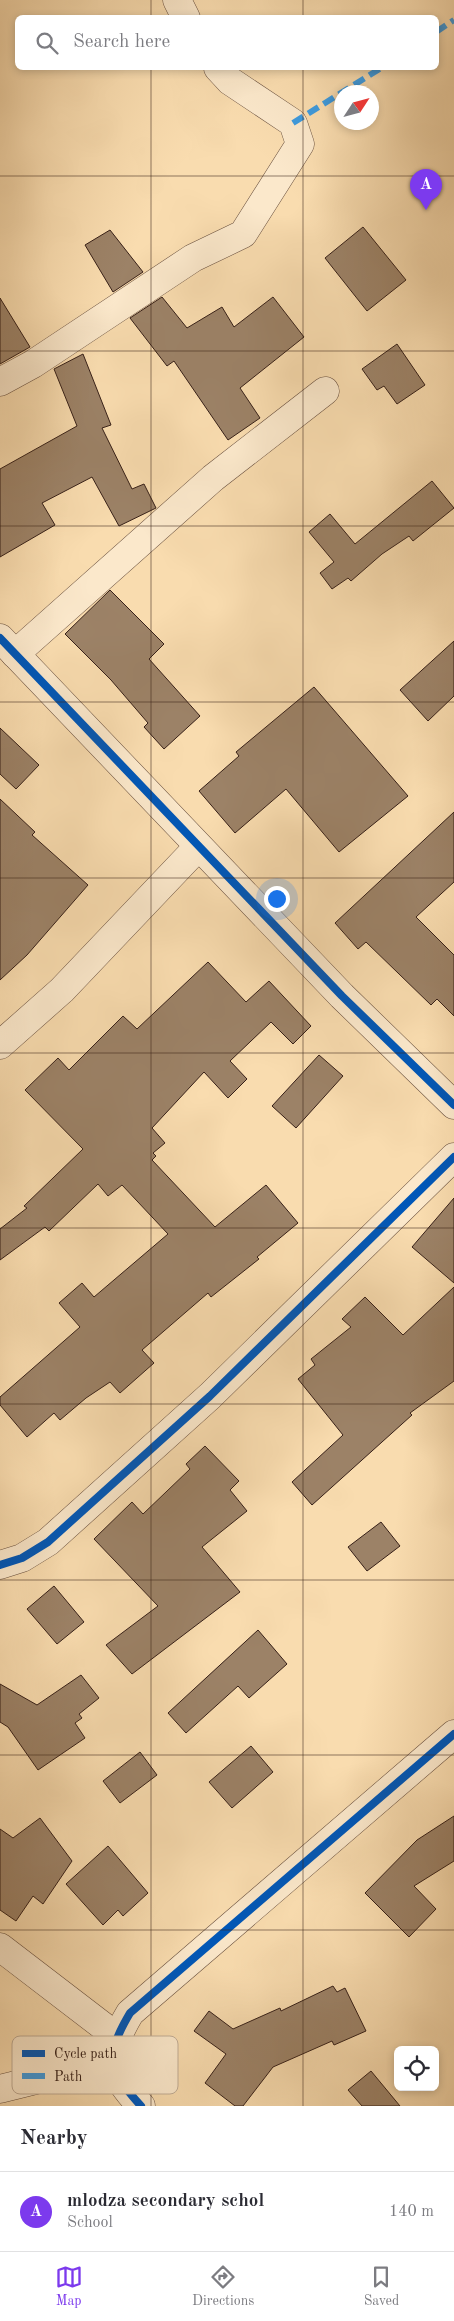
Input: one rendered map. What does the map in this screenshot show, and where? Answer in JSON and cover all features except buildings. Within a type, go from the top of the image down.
[{"type":"street","points":[[177,0],[184,15]]},
{"type":"street","points":[[0,382],[33,364],[193,258],[243,234],[300,144],[293,123],[230,80],[220,70]]},
{"type":"street","points":[[325,392],[213,478],[8,646],[342,996],[454,1105]]},
{"type":"street","points":[[0,1045],[62,990],[198,847]]},
{"type":"street","points":[[0,1565],[22,1558],[48,1542],[210,1396],[454,1157]]},
{"type":"street","points":[[119,2036],[130,2013],[454,1734]]},
{"type":"street","points":[[0,1947],[100,2036]]},
{"type":"street","points":[[0,2090],[12,2086]]},
{"type":"street","points":[[130,2094],[141,2106]]},
{"type":"marked path","points":[[439,30],[454,20]]},
{"type":"marked path","points":[[293,123],[378,70]]},
{"type":"cycle path","points":[[0,638],[342,996],[454,1105]]},
{"type":"cycle path","points":[[0,1565],[22,1558],[48,1542],[210,1396],[454,1157]]},
{"type":"cycle path","points":[[119,2036],[130,2013],[454,1734]]},
{"type":"cycle path","points":[[131,2094],[141,2106]]},
{"type":"place","name":"mlodza secondary schol","points":[[426,210]]}]
